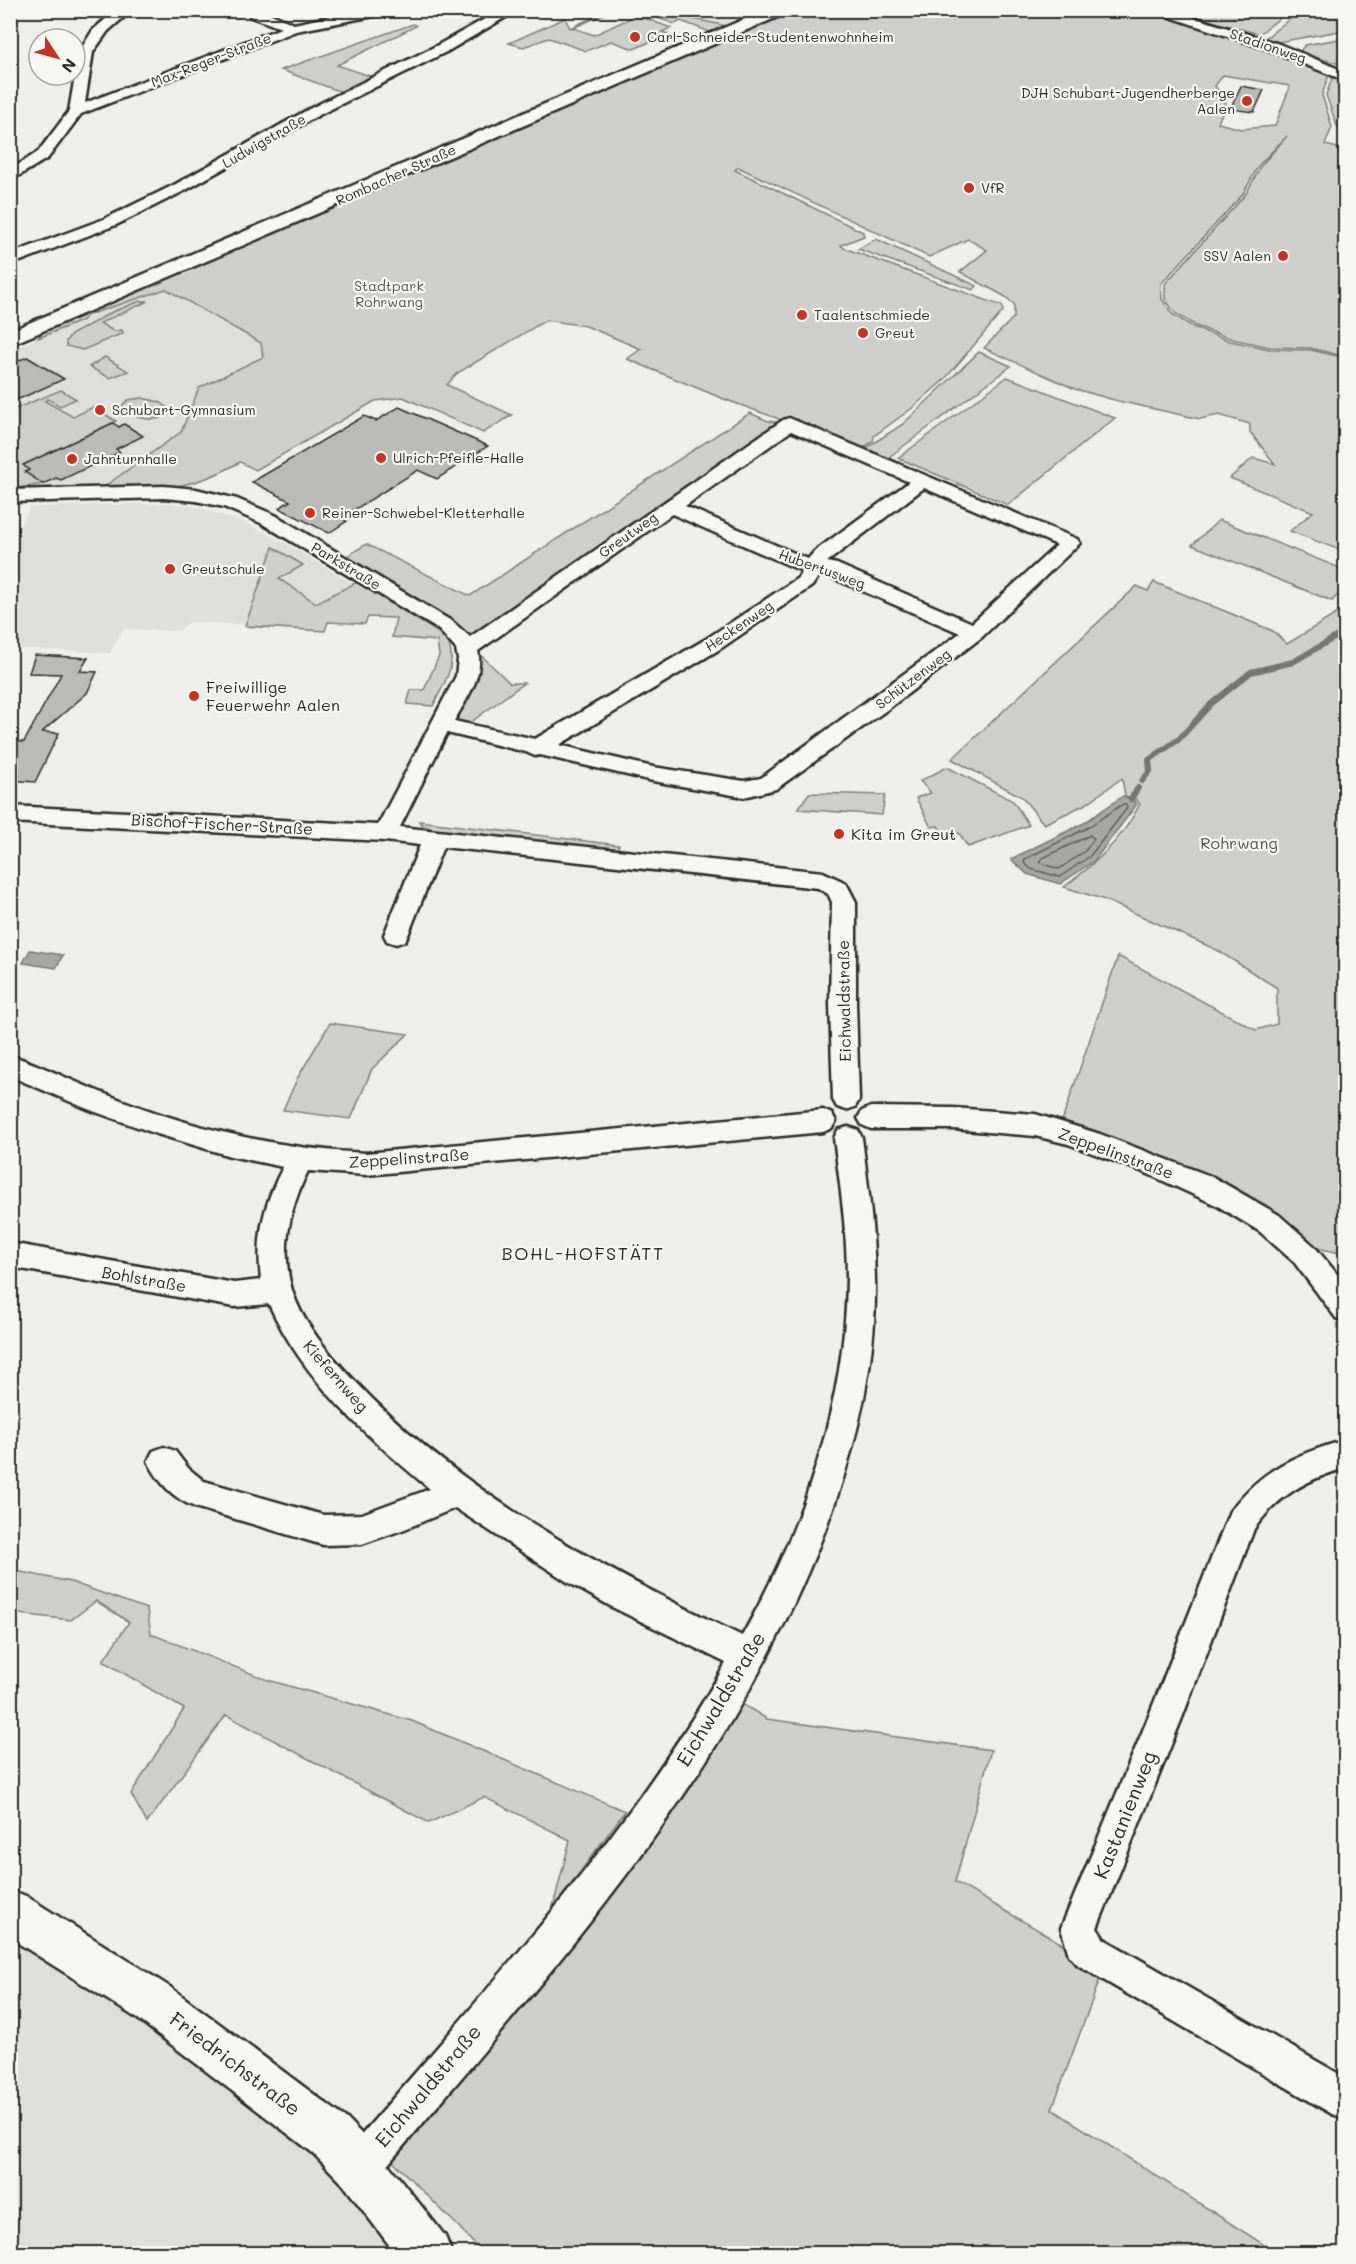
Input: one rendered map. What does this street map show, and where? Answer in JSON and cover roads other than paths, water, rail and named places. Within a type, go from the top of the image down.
[{"type":"main road","name":"Rombacher Straße","points":[[10,339],[782,10]]},
{"type":"main road","name":"Friedrichstraße","points":[[10,1912],[154,2003],[330,2136],[360,2167],[427,2253]]},
{"type":"street","points":[[10,177],[43,155],[76,111],[86,52],[102,28],[126,10]]},
{"type":"street","points":[[255,10],[256,14],[293,28]]},
{"type":"street","name":"Max-Reger-Straße","points":[[76,111],[293,28],[384,10]]},
{"type":"street","name":"Ludwigstraße","points":[[10,260],[110,222],[179,188],[314,112],[443,48],[512,10]]},
{"type":"street","name":"Stadionweg","points":[[1155,10],[1274,47],[1346,77]]},
{"type":"street","name":"Schützenweg","points":[[441,725],[535,749],[653,774],[744,789],[768,784],[880,704],[975,632],[1070,543],[789,424]]},
{"type":"street","name":"Greutweg","points":[[468,648],[789,424]]},
{"type":"street","name":"Heckenweg","points":[[535,749],[713,645],[805,582],[822,555],[923,480]]},
{"type":"street","name":"Parkstraße","points":[[10,496],[164,492],[196,495],[230,503],[268,519],[446,626],[468,648]]},
{"type":"street","name":"Hubertusweg","points":[[669,506],[814,567],[830,568],[975,632]]},
{"type":"street","points":[[385,833],[467,673],[468,648]]},
{"type":"street","name":"Bischof-Fischer-Straße","points":[[10,814],[385,833],[788,876]]},
{"type":"street","points":[[396,935],[434,839]]},
{"type":"street","name":"Eichwaldstraße","points":[[360,2167],[584,1903],[675,1776],[749,1657],[791,1577],[814,1522],[835,1457],[849,1399],[859,1327],[862,1246],[848,1125],[826,1108],[838,1101],[846,1100],[843,1003],[844,902],[838,889],[823,880],[788,876]]},
{"type":"street","name":"Zeppelinstraße","points":[[10,1065],[98,1102],[222,1143],[300,1160],[366,1164],[848,1125],[991,1120],[1038,1126],[1079,1137],[1145,1160],[1240,1205],[1288,1238],[1319,1272],[1346,1309]]},
{"type":"street","name":"Kiefernweg","points":[[300,1160],[275,1222],[278,1291],[303,1342],[339,1383],[384,1430],[457,1492],[577,1570],[624,1596],[749,1657]]},
{"type":"street","name":"Bohlstraße","points":[[10,1255],[234,1295],[278,1291]]},
{"type":"street","name":"Kastanienweg","points":[[1346,1454],[1307,1464],[1286,1475],[1253,1503],[1241,1521],[1165,1718],[1079,1928],[1082,1942],[1091,1952],[1346,2100]]},
{"type":"street","points":[[164,1461],[177,1478],[195,1493],[323,1530],[362,1529],[394,1519],[457,1492]]},
{"type":"water","points":[[1123,796],[1137,804],[1094,861],[1060,884],[1027,874],[1011,859],[1084,823]]},
{"type":"water","points":[[30,950],[63,955],[56,968],[23,963]]},
{"type":"waterway","points":[[1142,781],[1150,771],[1149,760],[1179,739],[1211,704],[1251,672],[1293,662],[1346,631]]},
{"type":"waterway","points":[[1131,799],[1138,788]]},
{"type":"place","name":"Carl-Schneider-Studentenwohnheim","points":[[635,37]]},
{"type":"place","name":"DJH Schubart-Jugendherberge Aalen","points":[[1247,101]]},
{"type":"place","name":"VfR","points":[[969,188]]},
{"type":"place","name":"SSV Aalen","points":[[1283,256]]},
{"type":"place","name":"Taalentschmiede","points":[[802,315]]},
{"type":"place","name":"Greut","points":[[863,333]]},
{"type":"place","name":"Schubart-Gymnasium","points":[[100,410]]},
{"type":"place","name":"Ulrich-Pfeifle-Halle","points":[[381,458]]},
{"type":"place","name":"Jahnturnhalle","points":[[72,459]]},
{"type":"place","name":"Reiner-Schwebel-Kletterhalle","points":[[310,513]]},
{"type":"place","name":"Greutschule","points":[[170,569]]},
{"type":"place","name":"Freiwillige Feuerwehr Aalen","points":[[194,696]]},
{"type":"place","name":"Kita im Greut","points":[[839,834]]},
{"type":"district","name":"BOHL-HOFSTÄTT","points":[[583,1254]]},
{"type":"park label","name":"Stadtpark Rohrwang","points":[[389,294]]},
{"type":"park label","name":"Rohrwang","points":[[1239,843]]}]
